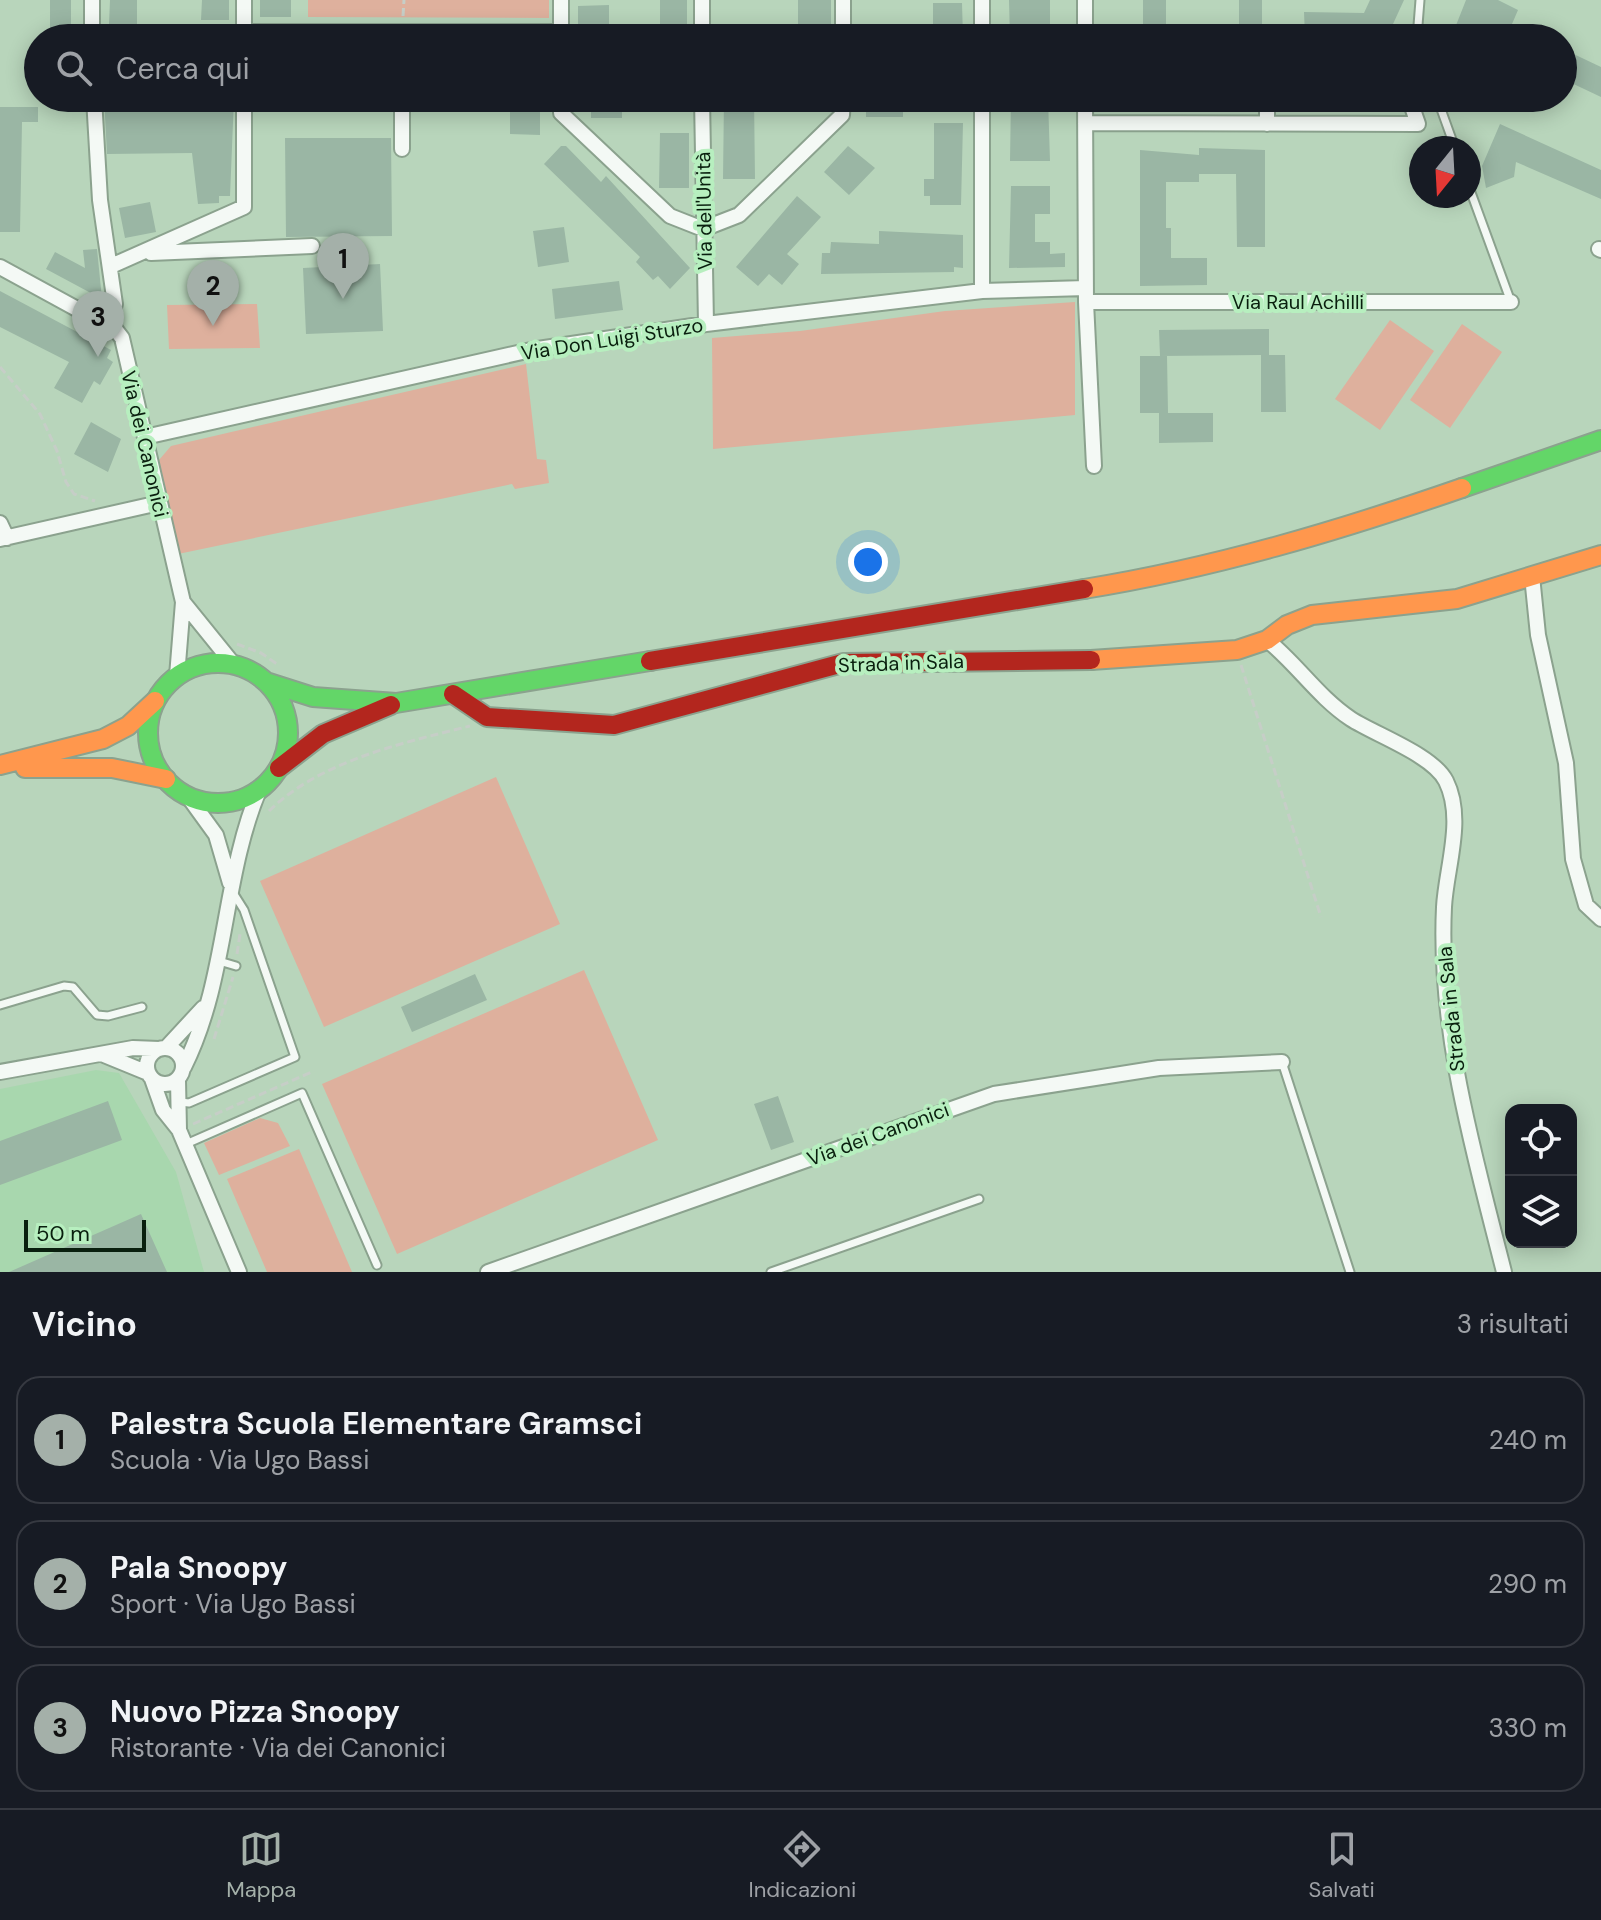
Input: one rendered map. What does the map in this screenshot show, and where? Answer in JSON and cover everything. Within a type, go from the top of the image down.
[{"type":"main road","points":[[0,767],[103,739],[128,726],[177,676],[195,666],[214,663],[234,665],[292,695],[316,700],[396,703],[453,694],[1123,583],[1242,558],[1362,523],[1601,440]]},
{"type":"main road","name":"Strada in Sala","points":[[487,717],[614,725],[843,663],[1128,660],[1237,650],[1267,640],[1287,625],[1312,615],[1351,608],[1457,599],[1496,590],[1601,555]]},
{"type":"main road","points":[[266,682],[280,700],[287,723],[287,746],[278,768]]},
{"type":"main road","points":[[453,694],[487,717]]},
{"type":"main road","points":[[156,700],[149,720],[148,741],[154,761],[166,779],[187,795],[205,801],[225,802],[260,788],[278,768],[323,734],[396,703]]},
{"type":"main road","points":[[0,767],[106,765],[129,767],[166,779]]},
{"type":"street","points":[[92,0],[92,24]]},
{"type":"street","points":[[244,0],[244,24]]},
{"type":"street","points":[[561,0],[561,24]]},
{"type":"street","points":[[702,0],[702,24]]},
{"type":"street","points":[[843,0],[843,24]]},
{"type":"street","points":[[982,0],[982,24]]},
{"type":"street","points":[[1085,0],[1085,24]]},
{"type":"street","points":[[0,267],[88,315],[109,321],[115,304],[100,200],[95,112]]},
{"type":"street","points":[[111,266],[244,207],[244,112]]},
{"type":"street","points":[[402,112],[402,149]]},
{"type":"street","points":[[561,112],[670,216],[703,229],[739,215],[842,112]]},
{"type":"street","name":"Via dell'Unità","points":[[702,112],[706,324]]},
{"type":"street","points":[[982,112],[982,291]]},
{"type":"street","points":[[1085,112],[1086,295],[1094,466]]},
{"type":"street","points":[[1267,112],[1267,124]]},
{"type":"street","points":[[1085,123],[1418,124],[1414,112]]},
{"type":"street","points":[[143,254],[312,246]]},
{"type":"street","name":"Via Don Luigi Sturzo","points":[[145,437],[531,350],[706,324],[982,291],[1086,295]]},
{"type":"street","name":"Via Raul Achilli","points":[[1086,295],[1511,302]]},
{"type":"street","name":"Via dei Canonici","points":[[109,321],[122,338],[183,602],[177,676]]},
{"type":"street","points":[[0,523],[4,539],[159,503]]},
{"type":"street","points":[[1532,576],[1538,635],[1566,763],[1573,859],[1586,905],[1601,919]]},
{"type":"street","name":"Via dei Canonici","points":[[183,602],[234,665]]},
{"type":"street","name":"Strada in Sala","points":[[1267,640],[1288,656],[1329,703],[1432,765],[1446,779],[1452,798],[1453,823],[1444,905],[1449,1009],[1460,1096],[1504,1272]]},
{"type":"street","points":[[104,1055],[165,1085],[181,1073],[198,1039],[219,961],[242,830],[260,788]]},
{"type":"street","points":[[187,795],[216,835],[231,889]]},
{"type":"street","points":[[208,1002],[186,1030],[149,1059],[150,1076],[163,1110],[182,1137],[239,1272]]},
{"type":"street","points":[[0,1072],[133,1048],[162,1048],[179,1054],[182,1137]]},
{"type":"street","name":"Via dei Canonici","points":[[488,1272],[994,1094],[1159,1068],[1282,1062]]},
{"type":"lane","points":[[1418,24],[1420,0]]},
{"type":"lane","points":[[1442,112],[1451,136]]},
{"type":"lane","points":[[1477,208],[1511,302]]},
{"type":"lane","points":[[183,1103],[295,1057],[244,910],[231,889]]},
{"type":"lane","points":[[219,961],[236,966]]},
{"type":"lane","points":[[0,1005],[64,986],[73,987],[97,1015],[142,1007]]},
{"type":"lane","points":[[1282,1062],[1350,1272]]},
{"type":"lane","points":[[182,1137],[302,1093],[377,1265]]},
{"type":"lane","points":[[771,1272],[979,1199]]},
{"type":"path","points":[[0,367],[40,414],[57,451],[66,482],[74,494],[98,502]]},
{"type":"path","points":[[230,639],[279,666]]},
{"type":"path","points":[[1237,650],[1321,917]]},
{"type":"path","points":[[261,819],[289,791],[330,771],[402,743],[472,725],[487,717]]},
{"type":"path","points":[[210,1048],[236,966],[244,910]]},
{"type":"path","points":[[183,1103],[193,1124],[314,1071]]},
{"type":"shaded area","points":[[308,0],[549,0],[549,18],[308,17]]},
{"type":"shaded area","points":[[1075,302],[1075,415],[713,449],[712,338],[800,331],[945,311]]},
{"type":"shaded area","points":[[257,304],[260,348],[169,349],[167,305]]},
{"type":"shaded area","points":[[1390,320],[1434,351],[1380,430],[1335,399]]},
{"type":"shaded area","points":[[1462,324],[1502,352],[1450,428],[1410,400]]},
{"type":"shaded area","points":[[526,364],[537,459],[546,460],[549,483],[515,489],[512,484],[178,554],[159,460],[171,446]]},
{"type":"shaded area","points":[[496,777],[560,924],[324,1027],[260,881]]},
{"type":"shaded area","points":[[584,970],[658,1140],[397,1254],[322,1084]]},
{"type":"shaded area","points":[[96,1070],[119,1073],[176,1172],[204,1272],[0,1272],[0,1089]]},
{"type":"shaded area","points":[[260,1118],[278,1123],[290,1146],[219,1175],[204,1143]]},
{"type":"shaded area","points":[[299,1149],[352,1272],[267,1272],[227,1179]]},
{"type":"building","points":[[50,0],[71,0],[71,24],[50,24]]},
{"type":"building","points":[[110,0],[137,0],[137,24],[109,24]]},
{"type":"building","points":[[202,0],[229,0],[229,20],[201,20]]},
{"type":"building","points":[[260,0],[291,0],[291,17],[260,17]]},
{"type":"building","points":[[660,0],[687,0],[687,24],[660,24]]},
{"type":"building","points":[[798,0],[831,0],[831,24],[798,24]]},
{"type":"building","points":[[1009,0],[1050,0],[1050,24],[1010,24]]},
{"type":"building","points":[[1143,0],[1166,0],[1166,24],[1143,24]]},
{"type":"building","points":[[1239,0],[1262,0],[1262,24],[1239,24]]},
{"type":"building","points":[[1370,0],[1404,0],[1393,24],[1304,24],[1304,12],[1364,13]]},
{"type":"building","points":[[1466,0],[1498,0],[1518,10],[1512,24],[1457,24]]},
{"type":"building","points":[[933,3],[962,3],[963,24],[933,24]]},
{"type":"building","points":[[609,5],[609,24],[578,24],[578,6]]},
{"type":"building","points":[[1577,56],[1601,67],[1601,97],[1577,86]]},
{"type":"building","points":[[0,107],[24,107],[24,112],[38,112],[38,122],[22,122],[20,232],[0,232]]},
{"type":"building","points":[[105,112],[233,112],[230,196],[219,196],[219,203],[198,204],[192,153],[107,154]]},
{"type":"building","points":[[510,112],[540,112],[540,135],[510,134]]},
{"type":"building","points":[[591,112],[622,112],[622,118],[591,118]]},
{"type":"building","points":[[724,112],[754,112],[755,179],[723,179]]},
{"type":"building","points":[[866,112],[903,112],[903,117],[866,117]]},
{"type":"building","points":[[1011,112],[1048,112],[1050,161],[1010,161]]},
{"type":"building","points":[[934,123],[963,123],[961,205],[930,205],[930,196],[924,196],[924,179],[934,179]]},
{"type":"building","points":[[1500,124],[1601,170],[1601,199],[1516,162],[1514,177],[1486,188],[1482,166]]},
{"type":"building","points":[[660,133],[689,133],[689,188],[659,188]]},
{"type":"building","points":[[285,138],[391,138],[392,236],[286,237]]},
{"type":"building","points":[[561,146],[566,146],[601,182],[606,176],[690,268],[670,289],[658,276],[653,280],[636,262],[640,257],[544,164]]},
{"type":"building","points":[[848,146],[875,168],[849,195],[824,172]]},
{"type":"building","points":[[1199,148],[1265,150],[1265,247],[1237,247],[1236,174],[1199,174],[1199,182],[1166,182],[1166,228],[1171,228],[1171,258],[1207,258],[1207,285],[1140,286],[1140,150],[1199,155]]},
{"type":"building","points":[[1011,186],[1050,186],[1050,214],[1035,214],[1035,242],[1050,242],[1050,254],[1065,253],[1065,267],[1009,268]]},
{"type":"building","points":[[797,196],[821,217],[787,254],[799,264],[782,285],[769,274],[758,286],[736,267]]},
{"type":"building","points":[[150,202],[156,232],[125,238],[119,208]]},
{"type":"building","points":[[564,227],[569,262],[538,267],[533,231]]},
{"type":"building","points":[[879,231],[963,235],[963,268],[954,267],[954,272],[821,274],[822,253],[830,253],[831,242],[879,244]]},
{"type":"building","points":[[97,249],[102,299],[46,269],[55,252],[85,268],[83,250]]},
{"type":"building","points":[[380,264],[383,331],[306,334],[303,268]]},
{"type":"building","points":[[619,281],[623,310],[555,319],[552,289]]},
{"type":"building","points":[[0,291],[111,350],[107,358],[113,362],[100,385],[94,381],[82,403],[54,388],[69,362],[0,327]]},
{"type":"building","points":[[1269,329],[1269,355],[1285,355],[1286,412],[1261,412],[1261,355],[1160,356],[1159,330]]},
{"type":"building","points":[[1140,356],[1167,356],[1168,413],[1213,413],[1213,442],[1159,443],[1159,413],[1140,413]]},
{"type":"building","points":[[91,422],[121,439],[108,472],[74,454]]},
{"type":"building","points":[[475,974],[487,1000],[412,1032],[401,1007]]},
{"type":"building","points":[[778,1096],[794,1142],[771,1150],[754,1104]]},
{"type":"building","points":[[108,1101],[122,1140],[0,1185],[0,1141]]},
{"type":"building","points":[[141,1214],[167,1272],[9,1272]]},
{"type":"traffic: fast","points":[[1462,488],[1601,440]]},
{"type":"traffic: fast","points":[[266,682],[313,697],[396,703],[650,661]]},
{"type":"traffic: fast","points":[[218,663],[245,669],[267,684],[282,706],[288,733],[282,760],[267,782],[245,797],[218,803],[191,797],[169,782],[154,760],[148,733],[154,706],[169,684],[191,669],[218,663]]},
{"type":"traffic: slow","points":[[1084,589],[1275,547],[1462,488]]},
{"type":"traffic: slow","points":[[1091,660],[1237,650],[1267,640],[1287,625],[1312,615],[1457,599],[1601,555]]},
{"type":"traffic: slow","points":[[0,765],[103,739],[128,726],[155,701]]},
{"type":"traffic: slow","points":[[25,768],[112,768],[166,779]]},
{"type":"traffic: jam","points":[[650,661],[1084,589]]},
{"type":"traffic: jam","points":[[453,694],[487,717],[614,725],[843,663],[1091,660]]},
{"type":"traffic: jam","points":[[279,768],[323,734],[391,705]]},
{"type":"place","name":"Palestra Scuola Elementare Gramsci","points":[[343,299]]},
{"type":"place","name":"Pala Snoopy","points":[[213,326]]},
{"type":"place","name":"Nuovo Pizza Snoopy","points":[[98,357]]}]
